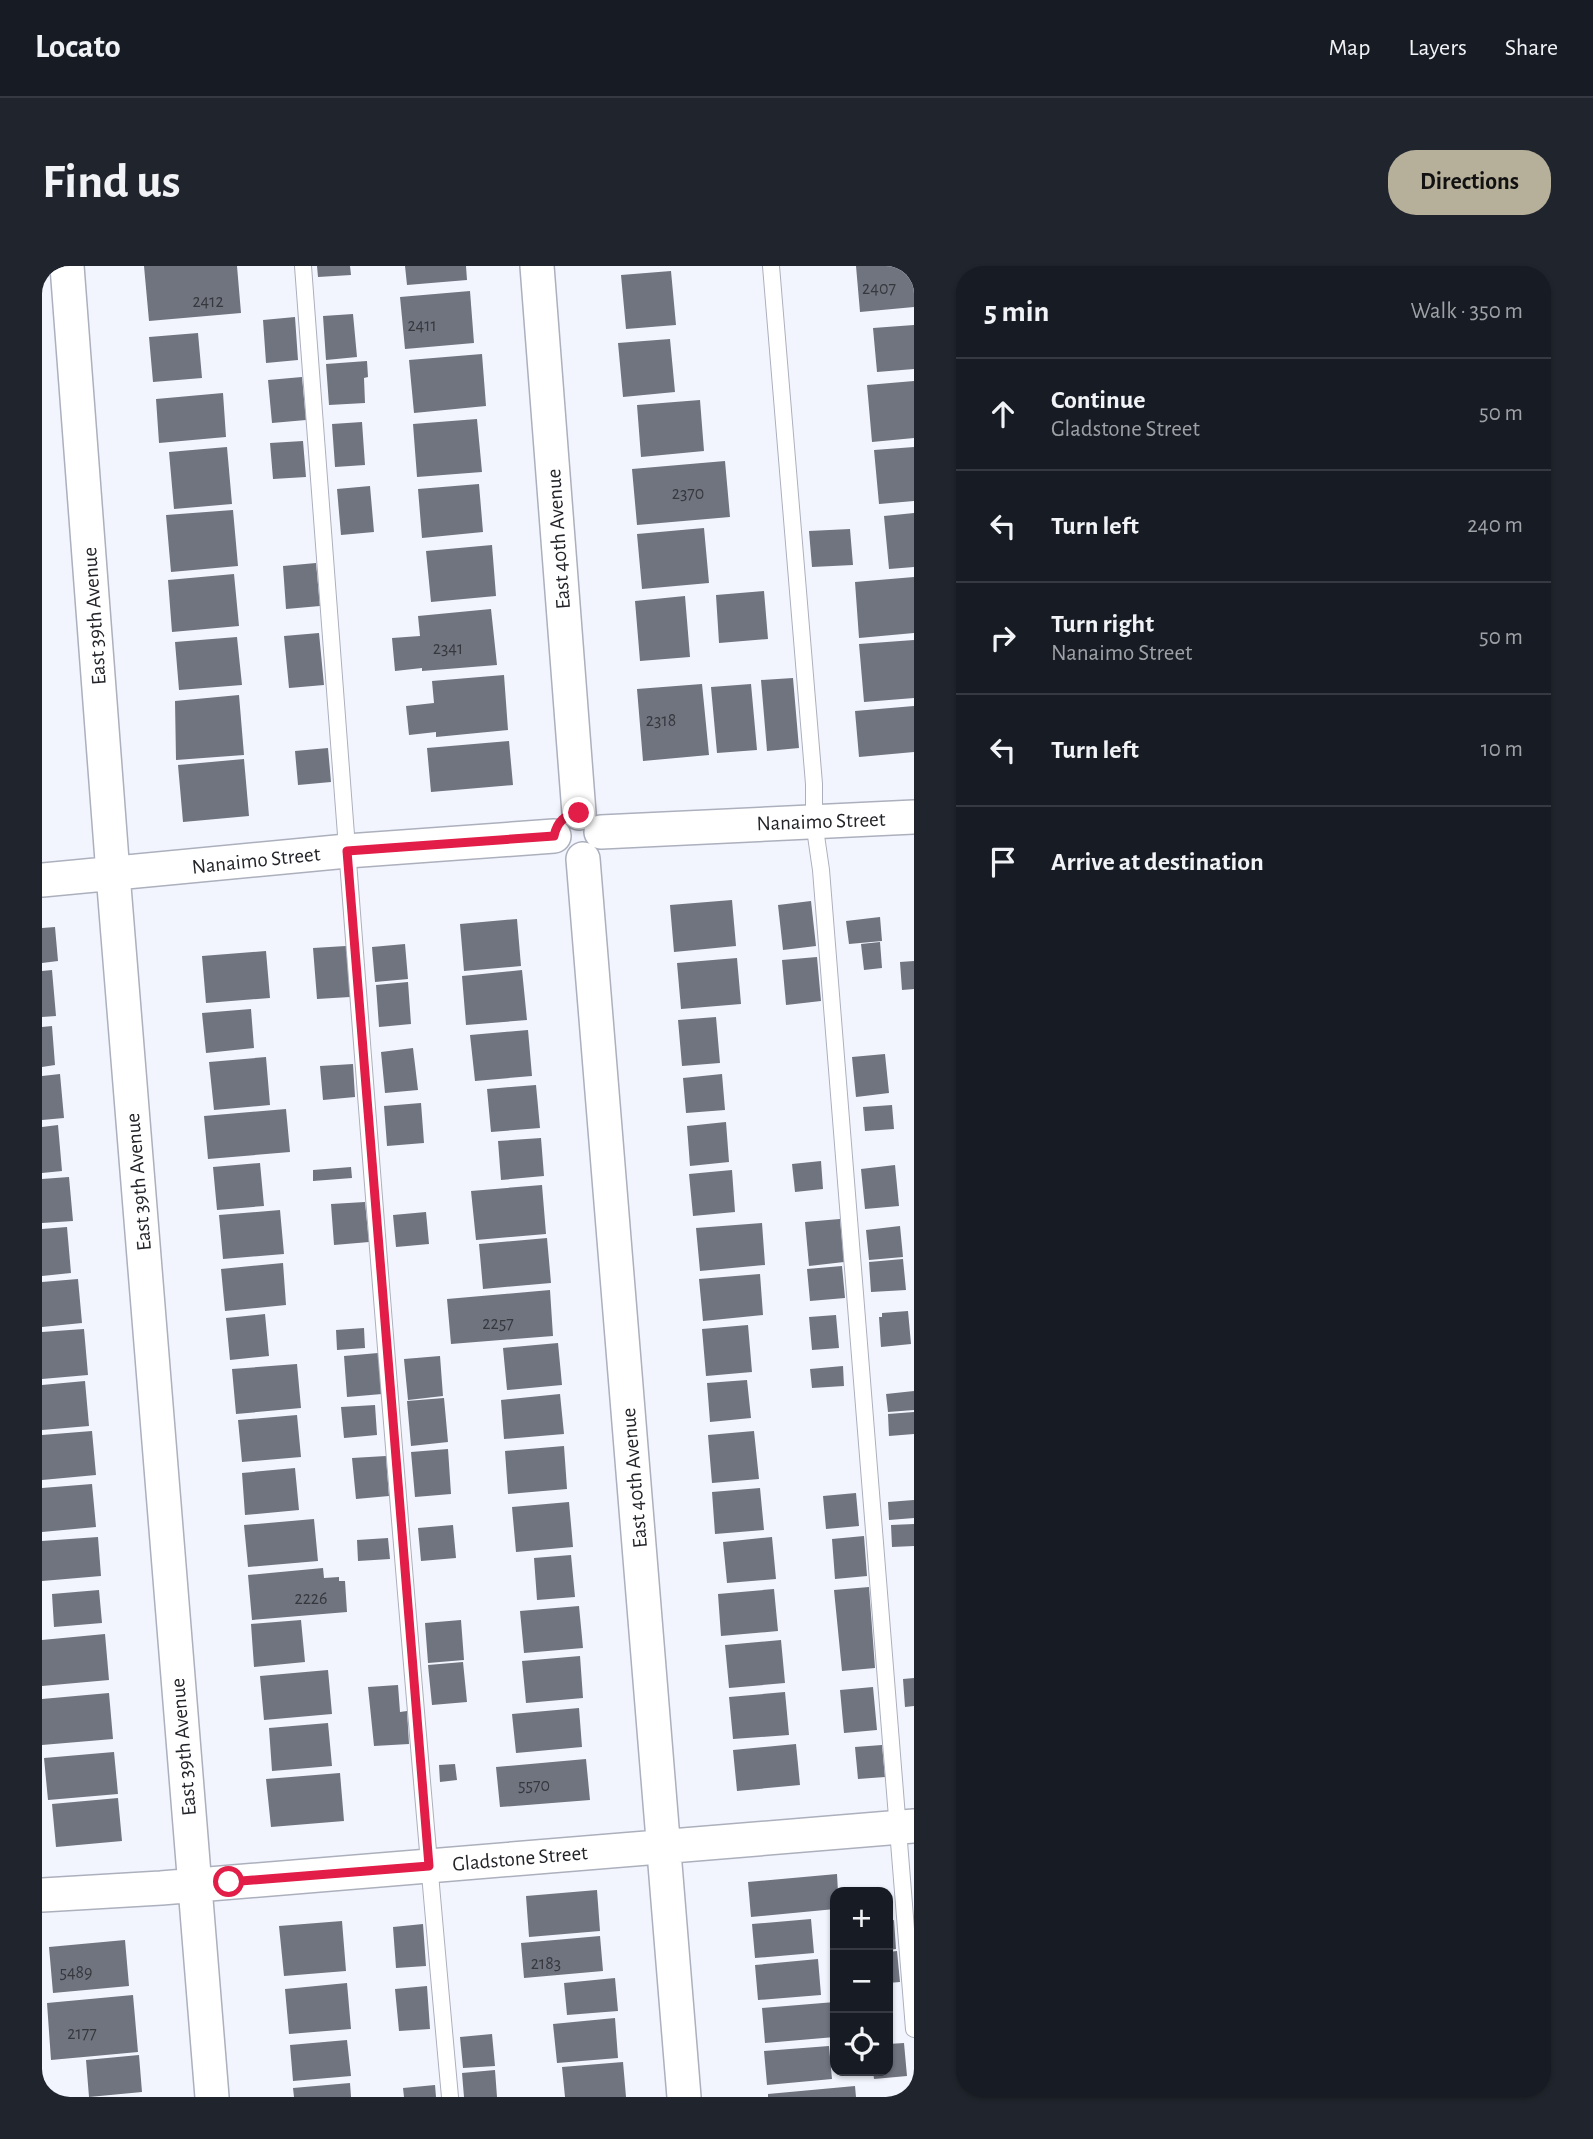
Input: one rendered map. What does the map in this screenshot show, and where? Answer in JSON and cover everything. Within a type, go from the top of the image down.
[{"type":"street","name":"East 39th Avenue","points":[[67,266],[113,874],[212,2097]]},
{"type":"street","name":"East 40th Avenue","points":[[537,266],[590,822]]},
{"type":"street","points":[[572,813],[590,822],[601,839],[596,852],[576,860],[563,855],[554,836],[559,822],[572,813]]},
{"type":"street","name":"Nanaimo Street","points":[[590,822],[814,822],[914,817]]},
{"type":"street","name":"Nanaimo Street","points":[[42,880],[347,851],[554,836]]},
{"type":"street","name":"East 40th Avenue","points":[[583,859],[684,2097]]},
{"type":"street","name":"Gladstone Street","points":[[42,1895],[906,1827]]},
{"type":"lane","points":[[303,266],[347,851],[450,2097]]},
{"type":"lane","points":[[771,266],[814,784],[814,822],[821,870],[906,1827],[914,2029]]},
{"type":"building","points":[[144,266],[237,266],[241,313],[149,321]]},
{"type":"building","points":[[317,266],[350,266],[351,275],[318,277]]},
{"type":"building","points":[[405,266],[466,266],[467,280],[407,285]]},
{"type":"building","points":[[856,266],[914,266],[914,307],[860,312]]},
{"type":"building","points":[[671,271],[676,325],[626,329],[621,275]]},
{"type":"building","points":[[470,291],[474,343],[405,349],[400,297]]},
{"type":"building","points":[[353,314],[357,357],[326,360],[323,316]]},
{"type":"building","points":[[295,317],[298,360],[266,363],[263,320]]},
{"type":"building","points":[[914,325],[914,369],[877,372],[873,328]]},
{"type":"building","points":[[198,333],[202,378],[153,382],[149,337]]},
{"type":"building","points":[[670,339],[675,392],[623,397],[618,343]]},
{"type":"building","points":[[482,354],[486,406],[414,413],[409,360]]},
{"type":"building","points":[[367,361],[368,377],[364,378],[365,403],[329,405],[326,364]]},
{"type":"building","points":[[302,377],[306,420],[272,423],[268,380]]},
{"type":"building","points":[[914,381],[914,438],[872,442],[867,385]]},
{"type":"building","points":[[223,393],[226,437],[159,443],[156,399]]},
{"type":"building","points":[[700,400],[704,451],[641,457],[637,405]]},
{"type":"building","points":[[477,419],[482,472],[417,477],[413,424]]},
{"type":"building","points":[[362,422],[365,465],[335,467],[332,424]]},
{"type":"building","points":[[303,441],[306,477],[273,479],[270,443]]},
{"type":"building","points":[[227,447],[232,504],[174,509],[169,452]]},
{"type":"building","points":[[914,447],[914,501],[879,504],[874,450]]},
{"type":"building","points":[[725,461],[730,517],[637,525],[632,469]]},
{"type":"building","points":[[479,484],[483,532],[422,538],[418,489]]},
{"type":"building","points":[[370,486],[374,532],[341,535],[337,489]]},
{"type":"building","points":[[233,510],[238,566],[171,572],[166,515]]},
{"type":"building","points":[[914,513],[914,567],[889,569],[884,516]]},
{"type":"building","points":[[704,528],[709,583],[642,589],[637,534]]},
{"type":"building","points":[[850,529],[853,565],[812,567],[809,531]]},
{"type":"building","points":[[492,545],[496,596],[431,602],[426,551]]},
{"type":"building","points":[[316,563],[320,606],[286,609],[283,566]]},
{"type":"building","points":[[234,574],[239,626],[172,632],[168,580]]},
{"type":"building","points":[[914,577],[914,633],[859,638],[855,582]]},
{"type":"building","points":[[764,591],[768,639],[719,643],[716,595]]},
{"type":"building","points":[[685,596],[690,657],[640,661],[635,601]]},
{"type":"building","points":[[491,609],[497,665],[395,671],[392,638],[420,636],[418,616]]},
{"type":"building","points":[[319,633],[324,685],[289,688],[284,636]]},
{"type":"building","points":[[237,637],[242,685],[179,690],[175,642]]},
{"type":"building","points":[[914,640],[914,698],[864,702],[859,644]]},
{"type":"building","points":[[504,675],[508,730],[436,737],[436,732],[409,735],[406,706],[434,703],[432,681]]},
{"type":"building","points":[[793,678],[799,748],[767,751],[761,680]]},
{"type":"building","points":[[702,684],[709,755],[643,761],[637,689]]},
{"type":"building","points":[[751,684],[757,750],[717,753],[711,687]]},
{"type":"building","points":[[239,695],[244,755],[176,760],[175,701]]},
{"type":"building","points":[[914,706],[914,752],[859,757],[855,711]]},
{"type":"building","points":[[509,741],[513,785],[431,792],[427,748]]},
{"type":"building","points":[[328,748],[331,782],[298,785],[295,751]]},
{"type":"building","points":[[244,759],[249,816],[183,822],[178,765]]},
{"type":"building","points":[[732,900],[736,946],[674,952],[670,905]]},
{"type":"building","points":[[811,901],[816,946],[783,950],[778,905]]},
{"type":"building","points":[[880,917],[882,941],[849,944],[846,921]]},
{"type":"building","points":[[517,919],[521,966],[464,971],[460,924]]},
{"type":"building","points":[[55,927],[58,961],[42,963],[42,928]]},
{"type":"building","points":[[880,942],[882,968],[864,970],[861,944]]},
{"type":"building","points":[[405,944],[408,979],[375,982],[372,947]]},
{"type":"building","points":[[346,946],[350,997],[317,999],[313,948]]},
{"type":"building","points":[[266,951],[270,998],[206,1003],[202,956]]},
{"type":"building","points":[[817,957],[821,1001],[786,1005],[782,960]]},
{"type":"building","points":[[737,958],[741,1004],[681,1009],[677,963]]},
{"type":"building","points":[[914,961],[914,989],[902,990],[900,962]]},
{"type":"building","points":[[52,970],[56,1016],[42,1017],[42,971]]},
{"type":"building","points":[[522,970],[527,1020],[466,1025],[462,976]]},
{"type":"building","points":[[408,982],[411,1024],[379,1027],[376,985]]},
{"type":"building","points":[[251,1009],[254,1048],[206,1053],[202,1013]]},
{"type":"building","points":[[716,1017],[720,1063],[682,1066],[678,1020]]},
{"type":"building","points":[[52,1026],[55,1065],[42,1067],[42,1027]]},
{"type":"building","points":[[528,1030],[532,1076],[475,1081],[470,1035]]},
{"type":"building","points":[[413,1048],[418,1090],[385,1093],[381,1052]]},
{"type":"building","points":[[885,1054],[889,1093],[856,1097],[852,1057]]},
{"type":"building","points":[[266,1057],[270,1105],[214,1110],[209,1062]]},
{"type":"building","points":[[353,1064],[355,1097],[323,1100],[320,1066]]},
{"type":"building","points":[[60,1074],[64,1118],[42,1120],[42,1076]]},
{"type":"building","points":[[722,1074],[725,1110],[686,1113],[683,1078]]},
{"type":"building","points":[[536,1085],[540,1128],[491,1132],[487,1089]]},
{"type":"building","points":[[421,1103],[424,1143],[387,1146],[384,1106]]},
{"type":"building","points":[[892,1105],[894,1129],[865,1131],[863,1107]]},
{"type":"building","points":[[286,1109],[290,1152],[208,1159],[204,1116]]},
{"type":"building","points":[[726,1122],[729,1162],[690,1166],[687,1126]]},
{"type":"building","points":[[58,1125],[62,1171],[42,1173],[42,1127]]},
{"type":"building","points":[[541,1138],[544,1176],[501,1180],[498,1141]]},
{"type":"building","points":[[821,1161],[823,1189],[795,1192],[792,1164]]},
{"type":"building","points":[[260,1163],[264,1206],[217,1210],[213,1167]]},
{"type":"building","points":[[895,1165],[899,1206],[865,1209],[861,1169]]},
{"type":"building","points":[[351,1167],[352,1178],[313,1181],[313,1170]]},
{"type":"building","points":[[732,1170],[735,1212],[693,1216],[689,1174]]},
{"type":"building","points":[[69,1177],[73,1221],[42,1223],[42,1179]]},
{"type":"building","points":[[542,1185],[546,1234],[476,1240],[471,1191]]},
{"type":"building","points":[[365,1202],[369,1242],[334,1245],[331,1204]]},
{"type":"building","points":[[280,1210],[284,1254],[223,1259],[219,1215]]},
{"type":"building","points":[[426,1212],[429,1244],[396,1247],[393,1215]]},
{"type":"building","points":[[840,1219],[844,1262],[809,1266],[805,1222]]},
{"type":"building","points":[[762,1223],[765,1265],[700,1271],[696,1228]]},
{"type":"building","points":[[900,1226],[903,1257],[869,1260],[866,1230]]},
{"type":"building","points":[[67,1227],[71,1273],[42,1276],[42,1229]]},
{"type":"building","points":[[547,1238],[551,1283],[483,1289],[479,1244]]},
{"type":"building","points":[[903,1259],[906,1290],[871,1292],[869,1262]]},
{"type":"building","points":[[283,1263],[286,1305],[225,1311],[221,1269]]},
{"type":"building","points":[[842,1266],[845,1298],[810,1301],[807,1269]]},
{"type":"building","points":[[760,1274],[763,1315],[703,1321],[699,1279]]},
{"type":"building","points":[[78,1279],[82,1323],[42,1327],[42,1282]]},
{"type":"building","points":[[550,1290],[553,1336],[451,1344],[447,1299]]},
{"type":"building","points":[[908,1311],[911,1344],[881,1347],[879,1317],[882,1317],[882,1313]]},
{"type":"building","points":[[265,1314],[269,1356],[230,1360],[226,1318]]},
{"type":"building","points":[[836,1315],[839,1348],[812,1350],[809,1317]]},
{"type":"building","points":[[748,1325],[752,1372],[706,1376],[702,1329]]},
{"type":"building","points":[[364,1328],[365,1348],[337,1350],[336,1330]]},
{"type":"building","points":[[84,1329],[88,1375],[42,1379],[42,1332]]},
{"type":"building","points":[[558,1343],[562,1385],[507,1390],[503,1348]]},
{"type":"building","points":[[378,1353],[382,1394],[347,1397],[344,1356]]},
{"type":"building","points":[[440,1356],[443,1396],[408,1400],[404,1359]]},
{"type":"building","points":[[297,1364],[301,1408],[236,1414],[232,1369]]},
{"type":"building","points":[[843,1366],[844,1386],[812,1388],[810,1369]]},
{"type":"building","points":[[747,1380],[751,1418],[710,1422],[707,1383]]},
{"type":"building","points":[[85,1381],[89,1426],[42,1430],[42,1385]]},
{"type":"building","points":[[914,1391],[914,1410],[888,1412],[886,1394]]},
{"type":"building","points":[[560,1394],[564,1434],[504,1439],[501,1400]]},
{"type":"building","points":[[444,1398],[448,1442],[411,1446],[407,1401]]},
{"type":"building","points":[[375,1405],[377,1435],[344,1438],[341,1407]]},
{"type":"building","points":[[914,1412],[914,1434],[889,1436],[888,1414]]},
{"type":"building","points":[[297,1415],[301,1457],[242,1462],[238,1420]]},
{"type":"building","points":[[92,1431],[96,1475],[42,1480],[42,1435]]},
{"type":"building","points":[[754,1431],[759,1479],[712,1483],[708,1435]]},
{"type":"building","points":[[564,1446],[567,1489],[508,1494],[505,1451]]},
{"type":"building","points":[[448,1449],[451,1494],[415,1497],[411,1452]]},
{"type":"building","points":[[386,1456],[389,1496],[356,1499],[352,1458]]},
{"type":"building","points":[[295,1468],[299,1510],[245,1515],[242,1473]]},
{"type":"building","points":[[92,1484],[96,1527],[42,1532],[42,1488]]},
{"type":"building","points":[[760,1488],[764,1530],[715,1534],[712,1492]]},
{"type":"building","points":[[856,1493],[859,1526],[826,1529],[823,1496]]},
{"type":"building","points":[[914,1500],[914,1518],[889,1520],[888,1502]]},
{"type":"building","points":[[569,1502],[573,1547],[516,1552],[512,1507]]},
{"type":"building","points":[[314,1519],[318,1561],[248,1567],[244,1525]]},
{"type":"building","points":[[914,1524],[914,1546],[892,1547],[891,1525]]},
{"type":"building","points":[[453,1525],[456,1558],[421,1561],[418,1528]]},
{"type":"building","points":[[864,1536],[867,1576],[835,1579],[832,1539]]},
{"type":"building","points":[[98,1537],[101,1576],[42,1581],[42,1541]]},
{"type":"building","points":[[772,1537],[776,1579],[727,1583],[723,1542]]},
{"type":"building","points":[[388,1538],[390,1559],[358,1561],[357,1540]]},
{"type":"building","points":[[571,1555],[575,1597],[537,1600],[534,1558]]},
{"type":"building","points":[[323,1568],[324,1578],[339,1577],[339,1581],[345,1581],[347,1612],[252,1620],[248,1575]]},
{"type":"building","points":[[869,1587],[875,1668],[842,1671],[834,1590]]},
{"type":"building","points":[[774,1589],[778,1631],[721,1636],[718,1594]]},
{"type":"building","points":[[99,1590],[102,1623],[54,1627],[52,1594]]},
{"type":"building","points":[[579,1606],[583,1648],[524,1653],[520,1611]]},
{"type":"building","points":[[301,1620],[305,1662],[254,1667],[251,1624]]},
{"type":"building","points":[[461,1620],[464,1660],[428,1663],[425,1623]]},
{"type":"building","points":[[105,1634],[109,1680],[42,1686],[42,1640]]},
{"type":"building","points":[[781,1640],[785,1683],[729,1688],[725,1645]]},
{"type":"building","points":[[580,1656],[583,1698],[526,1703],[522,1661]]},
{"type":"building","points":[[463,1662],[467,1702],[432,1705],[428,1665]]},
{"type":"building","points":[[328,1670],[332,1714],[264,1720],[260,1676]]},
{"type":"building","points":[[914,1678],[914,1706],[905,1707],[903,1679]]},
{"type":"building","points":[[398,1685],[400,1712],[407,1711],[409,1744],[374,1746],[368,1687]]},
{"type":"building","points":[[873,1687],[877,1730],[844,1733],[840,1690]]},
{"type":"building","points":[[785,1692],[789,1735],[733,1739],[729,1697]]},
{"type":"building","points":[[109,1693],[113,1739],[42,1745],[42,1699]]},
{"type":"building","points":[[579,1708],[582,1747],[516,1753],[512,1714]]},
{"type":"building","points":[[328,1723],[332,1766],[272,1771],[269,1728]]},
{"type":"building","points":[[796,1744],[800,1785],[737,1791],[733,1750]]},
{"type":"building","points":[[882,1745],[885,1777],[858,1779],[855,1747]]},
{"type":"building","points":[[114,1752],[118,1794],[48,1800],[44,1758]]},
{"type":"building","points":[[586,1759],[590,1800],[500,1807],[496,1767]]},
{"type":"building","points":[[455,1764],[457,1780],[440,1782],[439,1765]]},
{"type":"building","points":[[340,1773],[344,1821],[271,1827],[266,1779]]},
{"type":"building","points":[[118,1798],[122,1841],[56,1847],[52,1804]]},
{"type":"building","points":[[837,1874],[838,1887],[830,1887],[830,1909],[751,1917],[748,1882]]},
{"type":"building","points":[[597,1890],[600,1931],[529,1937],[526,1896]]},
{"type":"building","points":[[811,1919],[814,1953],[755,1958],[752,1924]]},
{"type":"building","points":[[893,1920],[896,1949],[893,1949]]},
{"type":"building","points":[[342,1921],[346,1971],[284,1976],[279,1926]]},
{"type":"building","points":[[423,1924],[426,1966],[396,1968],[393,1927]]},
{"type":"building","points":[[600,1936],[603,1971],[524,1978],[521,1943]]},
{"type":"building","points":[[125,1940],[129,1986],[53,1993],[49,1947]]},
{"type":"building","points":[[893,1951],[897,1951],[900,1982],[893,1983]]},
{"type":"building","points":[[818,1959],[821,1995],[758,2000],[755,1965]]},
{"type":"building","points":[[615,1978],[618,2011],[567,2015],[564,1983]]},
{"type":"building","points":[[347,1983],[351,2029],[289,2034],[285,1989]]},
{"type":"building","points":[[427,1986],[430,2029],[399,2031],[395,1989]]},
{"type":"building","points":[[133,1995],[138,2052],[51,2060],[47,2003]]},
{"type":"building","points":[[830,2002],[830,2037],[765,2043],[762,2008]]},
{"type":"building","points":[[615,2018],[618,2058],[557,2063],[553,2024]]},
{"type":"building","points":[[492,2034],[495,2066],[463,2068],[460,2037]]},
{"type":"building","points":[[347,2040],[351,2076],[293,2081],[290,2045]]},
{"type":"building","points":[[904,2043],[907,2076],[874,2079],[874,2076],[893,2076],[893,2044]]},
{"type":"building","points":[[829,2046],[832,2079],[767,2085],[764,2051]]},
{"type":"building","points":[[139,2055],[142,2092],[89,2097],[86,2060]]},
{"type":"building","points":[[623,2062],[626,2097],[565,2097],[562,2067]]},
{"type":"building","points":[[495,2070],[497,2097],[464,2097],[462,2073]]},
{"type":"building","points":[[350,2083],[351,2097],[294,2097],[293,2088]]},
{"type":"building","points":[[435,2085],[436,2097],[404,2097],[403,2088]]},
{"type":"building","points":[[855,2086],[856,2097],[768,2097],[768,2094]]},
{"type":"route","points":[[229,1882],[429,1866],[347,851],[554,836],[559,822],[572,813],[579,813]]}]
